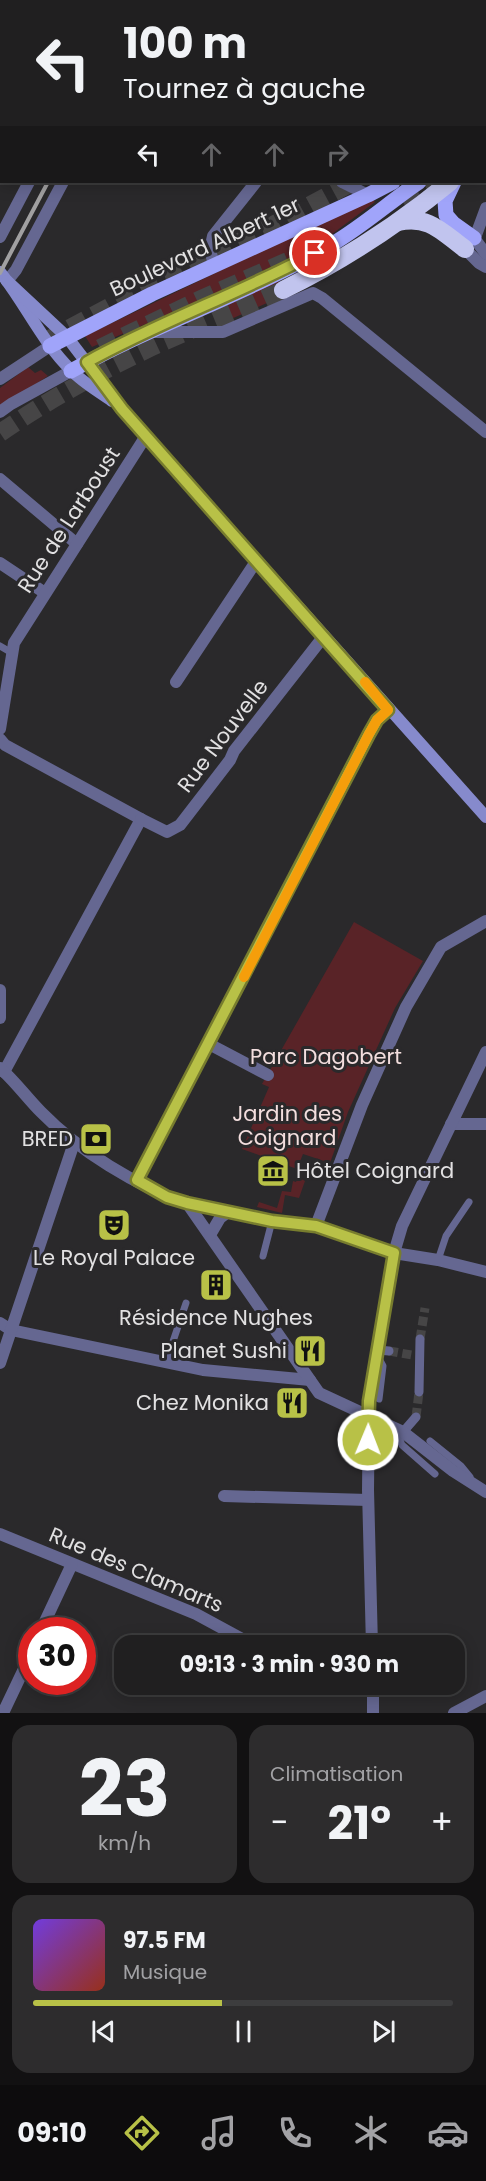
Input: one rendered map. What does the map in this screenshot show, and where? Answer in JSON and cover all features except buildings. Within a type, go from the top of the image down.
[{"type":"highway","points":[[283,290],[338,261],[451,183]]},
{"type":"highway","points":[[394,223],[411,219],[424,221],[470,244]]},
{"type":"main road","name":"Boulevard Albert 1er","points":[[50,346],[214,265],[391,183]]},
{"type":"main road","points":[[71,371],[146,332],[275,274],[335,243],[418,183]]},
{"type":"main road","points":[[452,183],[445,201],[446,215],[470,244]]},
{"type":"main road","points":[[4,276],[68,337],[122,409],[486,818]]},
{"type":"main road","points":[[4,276],[50,346],[71,371],[122,409]]},
{"type":"street","points":[[0,237],[27,183]]},
{"type":"street","points":[[4,276],[16,270],[62,183]]},
{"type":"street","points":[[214,265],[210,250],[213,236],[255,183]]},
{"type":"street","points":[[344,183],[368,195]]},
{"type":"street","points":[[486,208],[470,244],[478,263],[486,267]]},
{"type":"street","points":[[470,244],[486,254]]},
{"type":"street","points":[[146,332],[223,332],[313,293],[486,432]]},
{"type":"street","points":[[0,379],[50,346]]},
{"type":"street","points":[[0,412],[71,371]]},
{"type":"street","name":"Rue de Larboust","points":[[0,729],[14,643],[146,436]]},
{"type":"street","points":[[0,479],[77,544]]},
{"type":"street","points":[[176,682],[257,560]]},
{"type":"street","points":[[0,563],[45,593]]},
{"type":"street","name":"Rue Nouvelle","points":[[141,819],[167,832],[180,825],[230,760],[234,751],[324,636]]},
{"type":"street","points":[[137,1180],[369,734],[377,720],[388,710]]},
{"type":"street","points":[[0,739],[5,745],[141,819],[1,1068],[42,1113],[74,1143],[167,1197],[272,1221],[316,1226],[394,1253],[438,1260],[486,1272]]},
{"type":"street","points":[[316,1226],[362,1105],[406,1007],[441,947],[486,921]]},
{"type":"street","points":[[0,990],[0,1018]]},
{"type":"street","points":[[209,1044],[268,1075]]},
{"type":"street","points":[[372,1635],[368,1415],[381,1352],[394,1253],[402,1226],[486,1052]]},
{"type":"street","points":[[451,1124],[486,1124]]},
{"type":"street","points":[[0,1363],[5,1326],[74,1143]]},
{"type":"street","points":[[187,1203],[319,1393],[400,1430],[453,1471],[486,1492]]},
{"type":"street","points":[[210,1234],[216,1223],[228,1212]]},
{"type":"street","points":[[5,1326],[203,1370],[310,1380]]},
{"type":"street","points":[[419,1392],[416,1355],[420,1339]]},
{"type":"street","points":[[400,1430],[416,1417]]},
{"type":"street","points":[[224,1496],[369,1500]]},
{"type":"street","name":"Rue des Clamarts","points":[[0,1534],[196,1614],[235,1635]]},
{"type":"street","points":[[48,1617],[72,1563]]},
{"type":"street","points":[[3,1713],[18,1681]]},
{"type":"street","points":[[373,1695],[373,1713]]},
{"type":"street","points":[[454,1713],[486,1696]]},
{"type":"lane","points":[[0,646],[12,653]]},
{"type":"lane","points":[[438,1260],[446,1236],[469,1202]]},
{"type":"lane","points":[[264,1257],[272,1221]]},
{"type":"lane","points":[[166,1362],[186,1303]]},
{"type":"lane","points":[[379,1399],[384,1366],[381,1352]]},
{"type":"lane","points":[[400,1430],[402,1445],[435,1474]]},
{"type":"lane","points":[[430,1441],[461,1466],[475,1484]]},
{"type":"green space","points":[[371,198],[375,202],[320,243],[213,295],[92,347],[85,336]]},
{"type":"green space","points":[[278,281],[285,295],[222,323],[218,310]]},
{"type":"green space","points":[[28,367],[35,373],[41,370],[48,376],[0,407],[0,388]]},
{"type":"green space","name":"Parc Dagobert","points":[[354,922],[423,961],[395,1008],[348,1112],[330,1163],[303,1154],[297,1169],[242,1149],[269,1087],[262,1084]]},
{"type":"green space","points":[[298,1177],[305,1181],[299,1198],[285,1195],[282,1213],[257,1207],[259,1202],[277,1208],[282,1191],[291,1192],[293,1181],[296,1182]]},
{"type":"tunnel","points":[[46,341],[351,183]]},
{"type":"tunnel","points":[[402,200],[433,183]]},
{"type":"tunnel","points":[[100,348],[199,300],[290,260]]},
{"type":"tunnel","points":[[0,433],[55,398],[113,366],[283,290]]},
{"type":"tunnel","points":[[420,1339],[425,1308]]},
{"type":"tunnel","points":[[389,1351],[412,1355]]},
{"type":"tunnel","points":[[416,1417],[419,1392]]},
{"type":"railway","points":[[0,273],[47,183]]},
{"type":"slow traffic","points":[[244,977],[369,734],[377,720],[388,710],[365,682]]},
{"type":"place","name":"BRED","points":[[96,1139]]},
{"type":"place","name":"Hôtel Coignard","points":[[273,1171]]},
{"type":"place","name":"Le Royal Palace","points":[[114,1225]]},
{"type":"place","name":"Résidence Nughes","points":[[216,1285]]},
{"type":"place","name":"Planet Sushi","points":[[310,1351]]},
{"type":"place","name":"Chez Monika","points":[[292,1403]]},
{"type":"route","points":[[315,253],[87,362],[122,409],[388,710],[377,720],[369,734],[137,1180],[167,1197],[187,1203],[272,1221],[316,1226],[394,1253],[369,1401],[368,1440]]},
{"type":"park label","name":"Jardin des Coignard","points":[[287,1126]]}]
